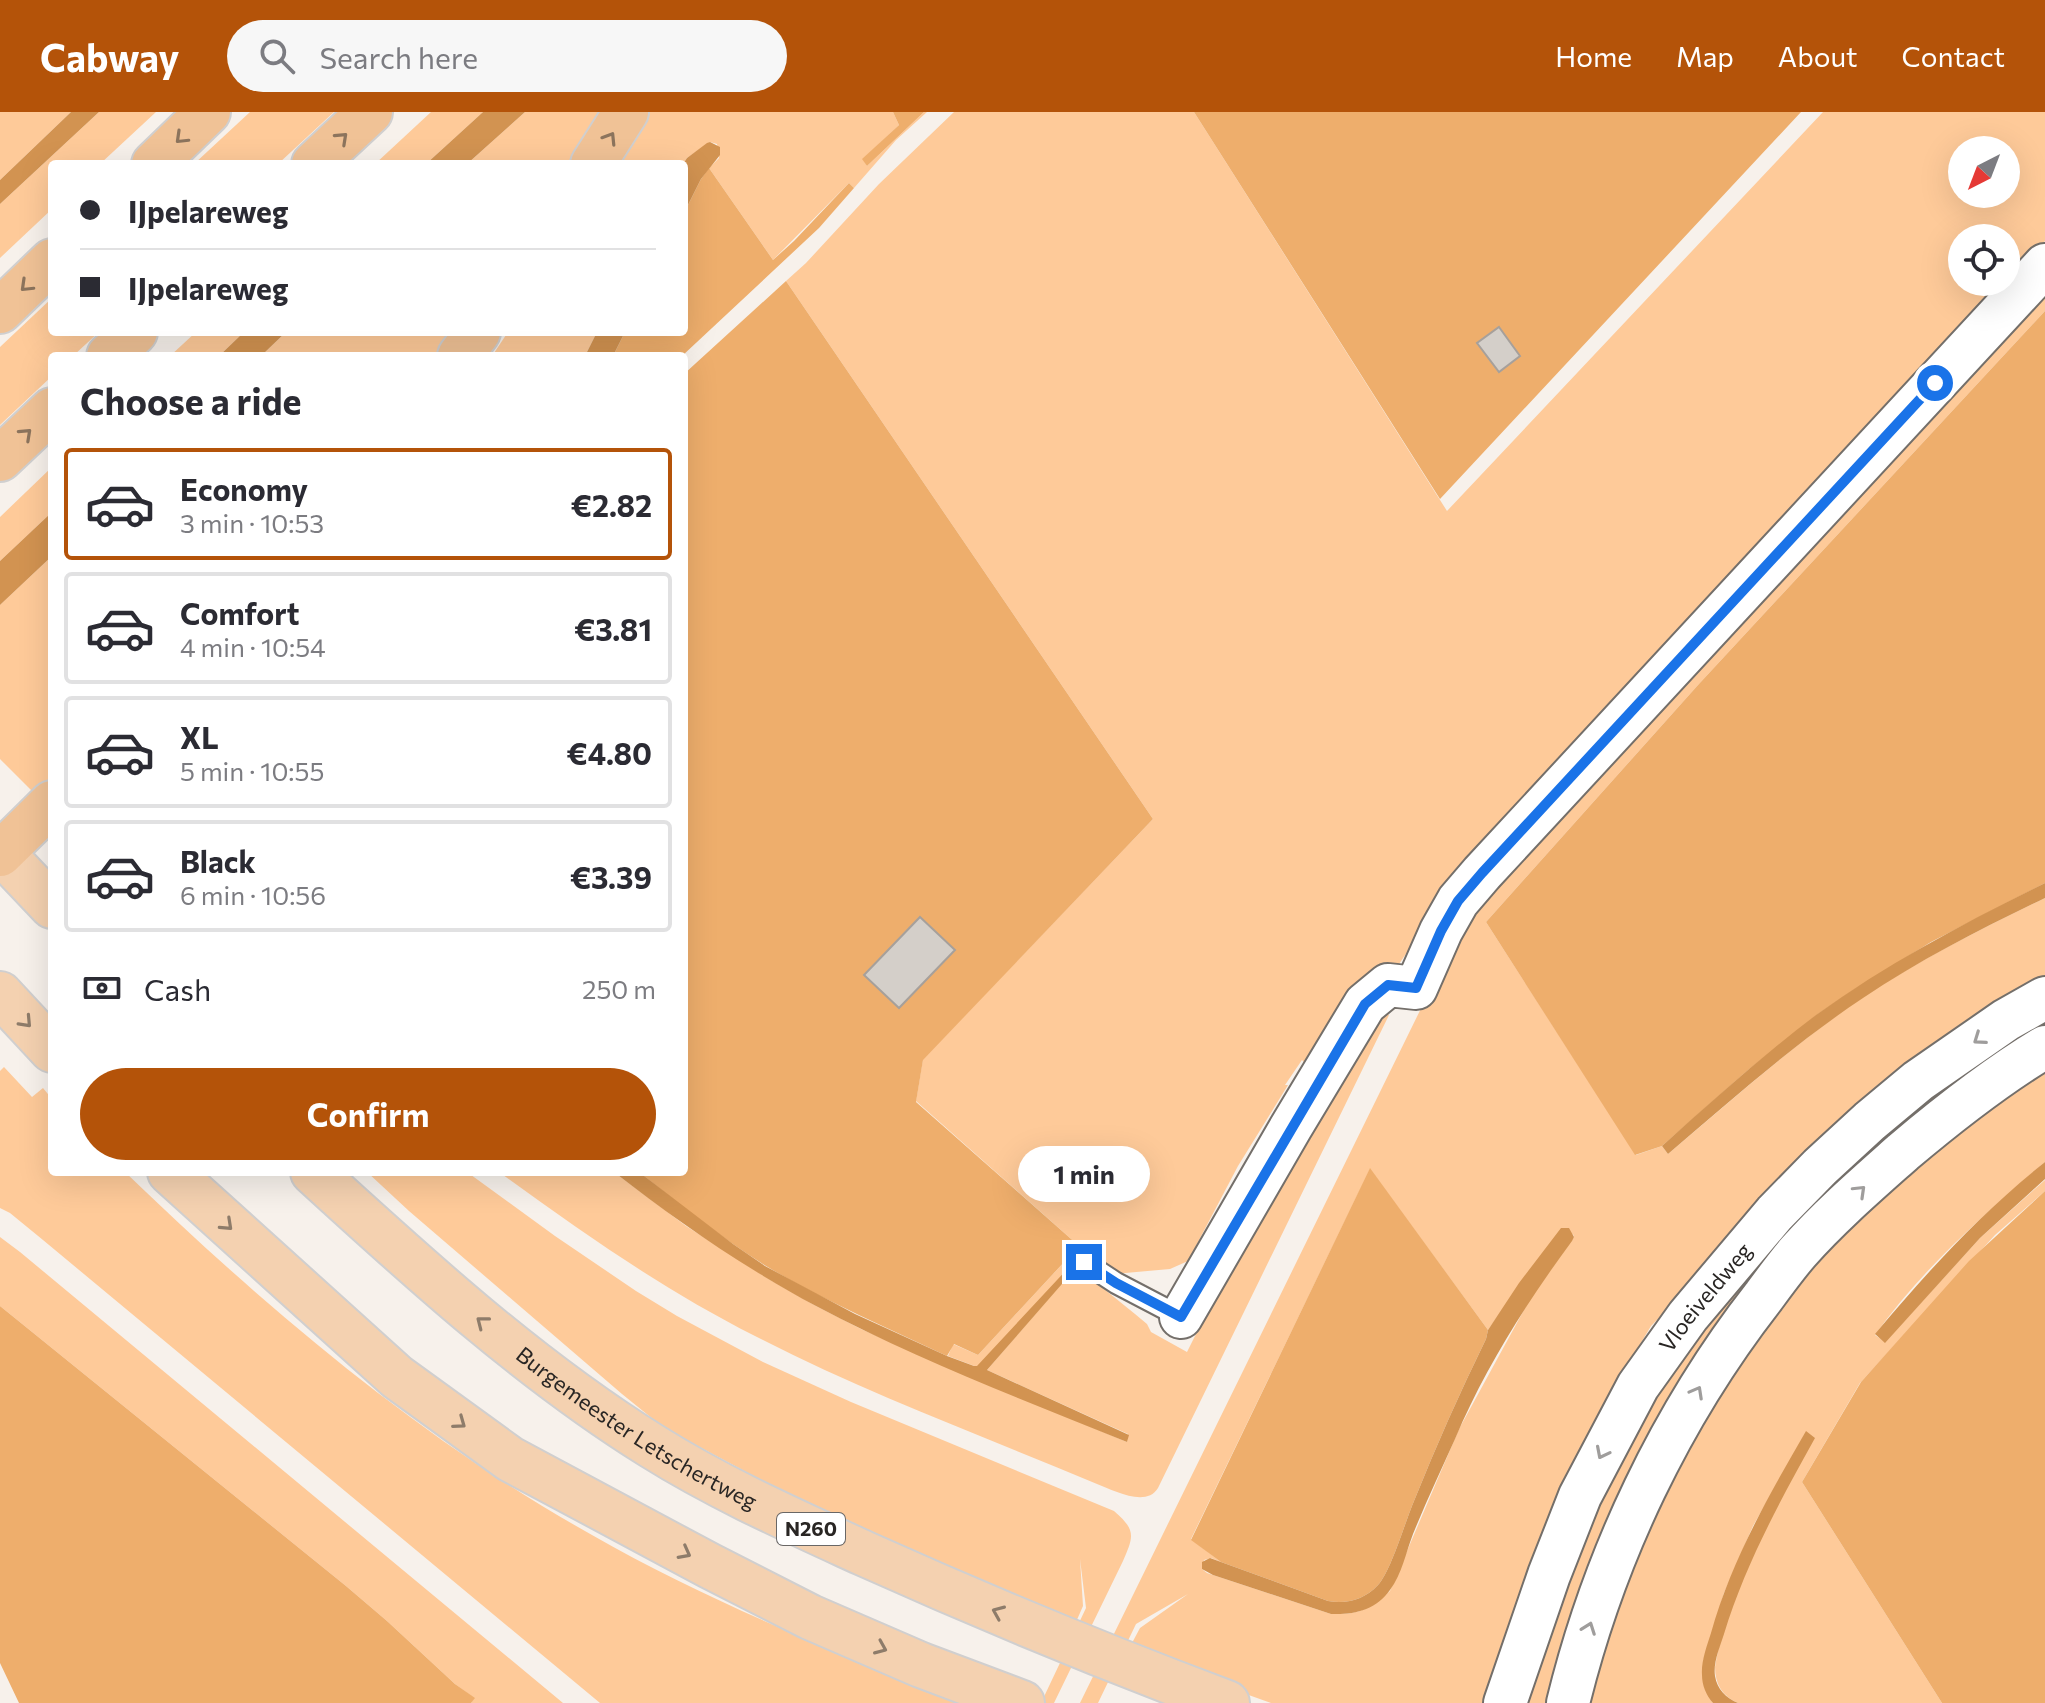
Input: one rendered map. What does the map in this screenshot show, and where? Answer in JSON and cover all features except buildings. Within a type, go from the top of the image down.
[{"type":"highway","points":[[158,160],[208,112]]},
{"type":"highway","points":[[318,160],[370,112]]},
{"type":"highway","points":[[596,160],[626,112]]},
{"type":"highway","points":[[0,311],[48,265]]},
{"type":"highway","points":[[113,352],[131,336]]},
{"type":"highway","points":[[0,459],[48,414]]},
{"type":"highway","points":[[0,852],[48,807]]},
{"type":"main road","points":[[0,852],[48,902]]},
{"type":"main road","points":[[0,994],[48,1046]]},
{"type":"main road","points":[[174,1176],[397,1377],[510,1459],[810,1617],[921,1665],[1022,1703]]},
{"type":"main road","name":"Burgemeester Letschertweg","points":[[317,1176],[473,1314],[566,1387],[652,1446],[747,1500],[933,1585],[1070,1643],[1227,1703]]},
{"type":"street","points":[[1181,1317],[1365,1004],[1388,985],[1416,988],[1458,901],[1482,873],[2045,265]]},
{"type":"street","name":"Vloeiveldweg","points":[[1505,1703],[1580,1496],[1638,1386],[1688,1316],[1775,1213],[1870,1121],[1918,1081],[2006,1020],[2045,998]]},
{"type":"street","name":"Vloeiveldweg","points":[[1568,1703],[1580,1651],[1616,1552],[1642,1493],[1706,1375],[1743,1322],[1798,1252],[1864,1186],[1939,1121],[2045,1047]]},
{"type":"lane","points":[[1084,1262],[1116,1283],[1181,1317]]},
{"type":"shaded area","points":[[0,112],[71,112],[0,180]]},
{"type":"shaded area","points":[[71,112],[99,112],[0,204],[0,180]]},
{"type":"shaded area","points":[[99,112],[156,112],[104,160],[48,160],[48,213],[0,258],[0,204]]},
{"type":"shaded area","points":[[250,112],[334,112],[282,160],[198,160]]},
{"type":"shaded area","points":[[431,112],[483,112],[430,160],[379,160]]},
{"type":"shaded area","points":[[483,112],[525,112],[471,160],[430,160]]},
{"type":"shaded area","points":[[525,112],[601,112],[570,160],[471,160]]},
{"type":"shaded area","points":[[649,112],[893,112],[899,125],[863,159],[867,166],[927,112],[896,140],[854,188],[849,183],[773,260],[709,168],[719,158],[717,144],[710,142],[686,160],[618,160]]},
{"type":"shaded area","points":[[893,112],[924,112],[867,166],[862,159],[899,125]]},
{"type":"shaded area","points":[[954,112],[1194,112],[1447,511],[1823,112],[2045,112],[2045,241],[2020,268],[2020,224],[1948,224],[1948,296],[1994,296],[1414,942],[1399,964],[1378,971],[1335,1020],[1285,1085],[1288,1085],[1238,1166],[1188,1261],[1170,1269],[1114,1274],[916,1101],[923,1059],[1153,819],[786,281],[879,184]]},
{"type":"shaded area","points":[[1194,112],[1801,112],[1440,499]],"holes":[[[1499,327],[1520,356],[1499,372],[1477,343]]]},
{"type":"shaded area","points":[[707,143],[720,147],[720,155],[701,179],[688,205],[686,160]]},
{"type":"shaded area","points":[[709,168],[773,260],[849,183],[854,188],[819,228],[686,352],[615,352],[623,336],[688,336],[688,205]]},
{"type":"shaded area","points":[[786,281],[1153,819],[923,1060],[916,1102],[1079,1246],[978,1355],[954,1344],[947,1356],[855,1313],[766,1266],[644,1176],[688,1176],[688,370]],"holes":[[[920,917],[955,950],[899,1008],[865,975]]]},
{"type":"shaded area","points":[[2045,289],[2045,311],[1698,685],[1486,922],[1636,1155],[1662,1146],[1668,1154],[1788,1053],[1863,997],[1975,932],[2045,898],[2045,978],[1710,1267],[1651,1326],[1605,1403],[1559,1495],[1488,1703],[1271,1703],[1162,1664],[1132,1643],[1140,1628],[1188,1594],[1136,1624],[1098,1703],[1080,1703],[1461,927]],"holes":[[[1370,1169],[1488,1330],[1502,1310],[1573,1234],[1574,1237],[1530,1299],[1459,1429],[1390,1591],[1383,1597],[1357,1612],[1331,1614],[1202,1569],[1204,1560],[1211,1558],[1221,1562],[1191,1539]]]},
{"type":"shaded area","points":[[48,302],[48,336],[95,336],[77,352],[48,352],[48,380],[0,425],[0,347]]},
{"type":"shaded area","points":[[2045,311],[2045,883],[1931,942],[1855,989],[1748,1070],[1662,1146],[1635,1155],[1486,922],[1698,685]]},
{"type":"shaded area","points":[[192,336],[240,336],[223,352],[174,352]]},
{"type":"shaded area","points":[[240,336],[282,336],[265,352],[223,352]]},
{"type":"shaded area","points":[[282,336],[456,336],[445,352],[265,352]]},
{"type":"shaded area","points":[[505,336],[595,336],[587,352],[495,352]]},
{"type":"shaded area","points":[[595,336],[623,336],[615,352],[587,352]]},
{"type":"shaded area","points":[[48,471],[48,516],[0,561],[0,517]]},
{"type":"shaded area","points":[[48,516],[48,560],[0,605],[0,561]]},
{"type":"shaded area","points":[[48,560],[48,788],[38,797],[0,759],[0,605]]},
{"type":"shaded area","points":[[2045,883],[2045,898],[1952,945],[1885,984],[1788,1053],[1668,1154],[1662,1146],[1776,1046],[1843,996],[1928,944]]},
{"type":"shaded area","points":[[2045,1006],[2045,1037],[1783,1258],[1556,1703],[1528,1703],[1574,1557],[1634,1428],[1789,1211]]},
{"type":"shaded area","points":[[1385,1012],[1389,1015],[1158,1488],[1153,1494],[1138,1497],[1112,1490],[924,1413],[755,1336],[624,1259],[505,1176],[619,1176],[686,1226],[816,1306],[943,1365],[1127,1442],[1128,1434],[987,1370],[1075,1268],[977,1367],[948,1356],[953,1344],[978,1355],[1067,1259],[1147,1324],[1151,1332],[1187,1352],[1275,1183]]},
{"type":"shaded area","points":[[2045,1065],[2045,1162],[1933,1265],[1875,1335],[1885,1342],[1980,1238],[2045,1180],[2045,1191],[1995,1235],[1860,1383],[1802,1482],[1942,1703],[1738,1703],[1728,1697],[1718,1684],[1715,1667],[1731,1608],[1755,1550],[1814,1438],[1806,1432],[1753,1526],[1724,1593],[1703,1662],[1713,1703],[1582,1703],[1640,1530],[1748,1341],[1866,1204]]},
{"type":"shaded area","points":[[4,1067],[32,1097],[43,1088],[48,1094],[48,1176],[129,1176],[290,1321],[406,1414],[466,1457],[592,1535],[681,1582],[774,1625],[961,1703],[600,1703],[43,1240],[0,1208],[0,1071]]},
{"type":"shaded area","points":[[2045,1162],[2045,1179],[1980,1238],[1885,1343],[1875,1334],[1956,1244]]},
{"type":"shaded area","points":[[1370,1168],[1488,1330],[1383,1578],[1373,1590],[1361,1597],[1335,1602],[1221,1562],[1191,1540]]},
{"type":"shaded area","points":[[371,1176],[472,1176],[636,1291],[763,1362],[851,1402],[1114,1511],[1126,1523],[1131,1539],[1054,1703],[1041,1703],[1086,1608],[1080,1559],[1083,1606],[1076,1622],[806,1504],[664,1428]]},
{"type":"shaded area","points":[[619,1176],[644,1176],[765,1266],[855,1314],[974,1366],[1071,1265],[1075,1269],[987,1370],[1129,1435],[1127,1442],[931,1361],[816,1306],[712,1244]]},
{"type":"shaded area","points":[[2045,1191],[2045,1703],[1942,1703],[1802,1482],[1861,1382],[1969,1261]]},
{"type":"shaded area","points":[[1561,1228],[1569,1228],[1574,1237],[1493,1361],[1423,1510],[1398,1577],[1384,1597],[1364,1610],[1331,1614],[1202,1569],[1202,1562],[1210,1558],[1335,1602],[1361,1597],[1373,1590],[1393,1558],[1410,1510],[1488,1330]]},
{"type":"shaded area","points":[[0,1237],[563,1703],[471,1703],[474,1698],[346,1586],[0,1306]]},
{"type":"shaded area","points":[[0,1306],[346,1586],[455,1684],[475,1698],[471,1703],[19,1703],[0,1663]]},
{"type":"shaded area","points":[[1806,1431],[1815,1438],[1753,1558],[1717,1655],[1715,1676],[1718,1685],[1726,1696],[1738,1703],[1713,1703],[1704,1686],[1702,1670],[1719,1606],[1752,1529]]},
{"type":"route","points":[[1084,1262],[1116,1283],[1181,1317],[1365,1004],[1388,985],[1416,988],[1458,901],[1482,873],[1935,383]]}]
